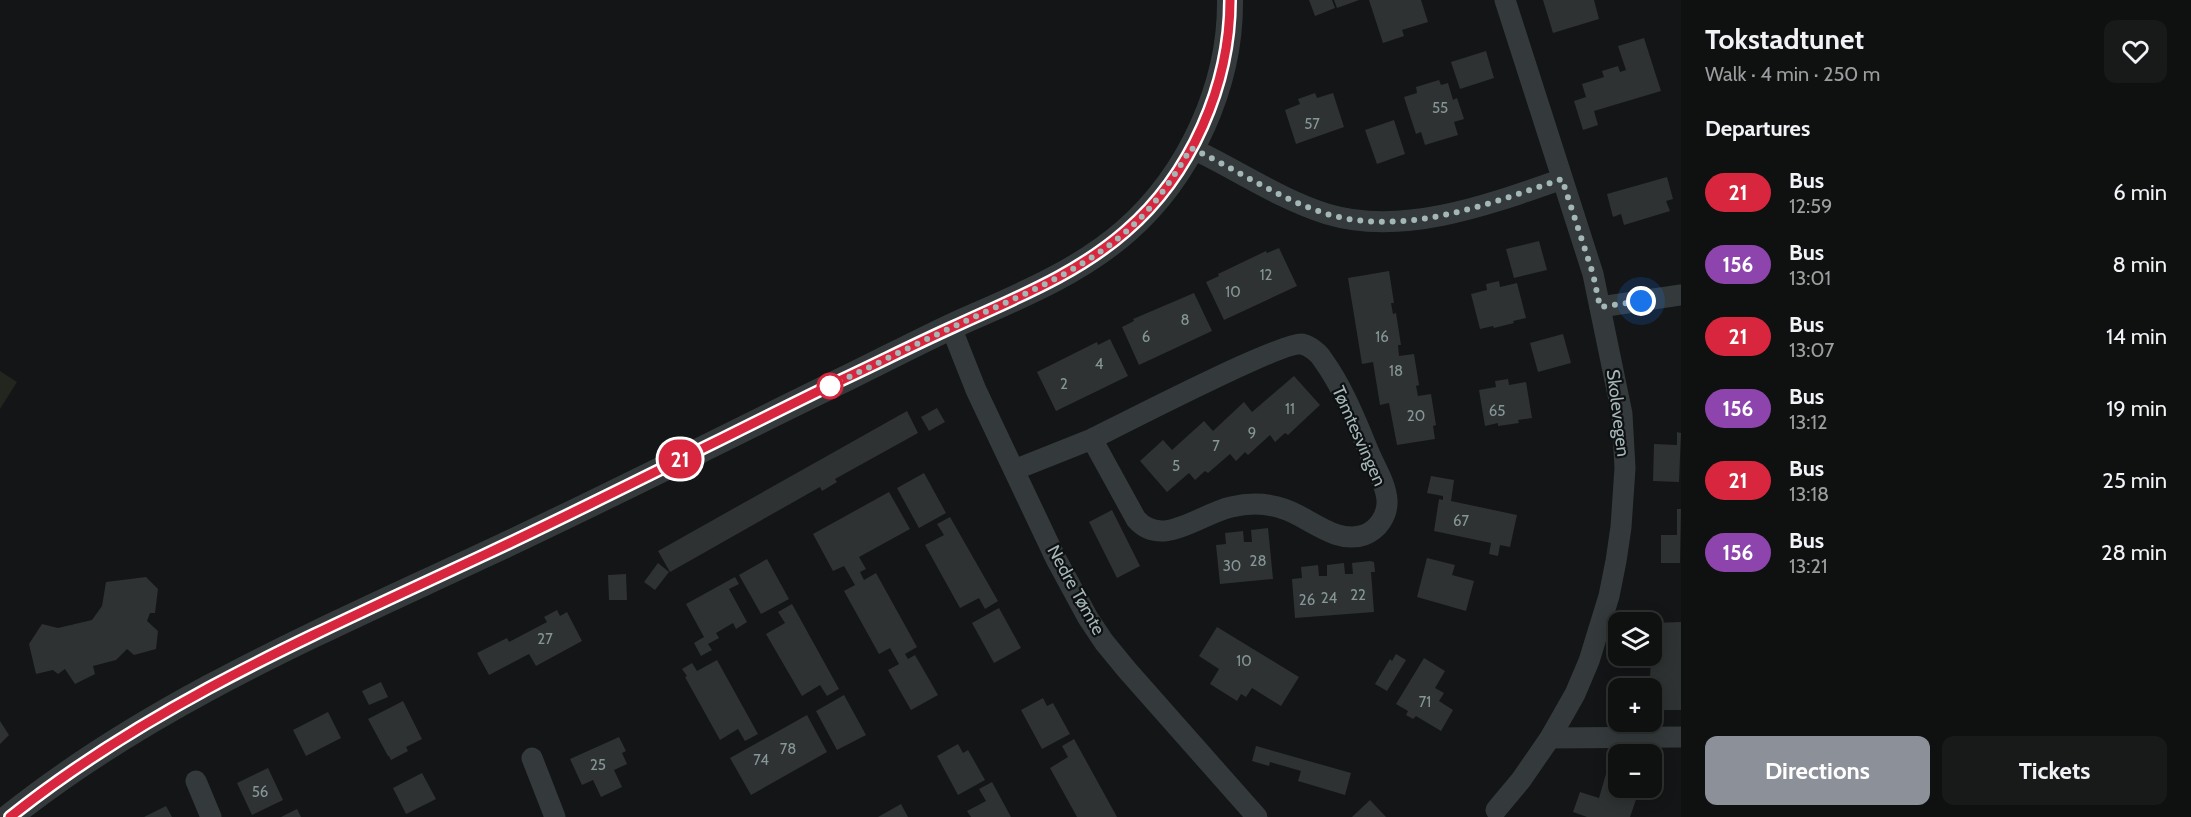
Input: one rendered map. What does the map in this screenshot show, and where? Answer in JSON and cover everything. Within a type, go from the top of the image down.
[{"type":"street","points":[[9,817],[90,757],[164,712],[235,673],[540,529],[951,327],[1054,280],[1108,246],[1152,205],[1191,148],[1207,114],[1220,76],[1226,50],[1230,0]]},
{"type":"street","name":"Skolevegen","points":[[1496,810],[1521,780],[1550,738],[1575,694],[1597,637],[1609,596],[1621,527],[1625,468],[1622,414],[1593,274],[1505,0]]},
{"type":"street","points":[[1191,148],[1300,204],[1327,214],[1369,221],[1408,221],[1428,218],[1562,179]]},
{"type":"street","points":[[1600,307],[1681,295]]},
{"type":"street","name":"Nedre Tømte","points":[[951,327],[976,390],[1071,588],[1104,642],[1257,817]]},
{"type":"street","name":"Tømtesvingen","points":[[1014,470],[1092,439],[1243,366],[1291,345],[1300,344],[1313,350],[1323,360],[1348,405],[1383,483],[1387,499],[1386,509],[1374,529],[1364,535],[1354,537],[1345,537],[1331,532],[1285,509],[1257,504],[1228,507],[1175,529],[1162,532],[1153,531],[1136,519],[1092,439]]},
{"type":"street","points":[[1550,738],[1681,737]]},
{"type":"street","points":[[532,758],[555,817]]},
{"type":"street","points":[[196,781],[211,817]]},
{"type":"shaded area","points":[[0,371],[17,382],[0,409]]},
{"type":"building","points":[[1309,0],[1332,0],[1335,8],[1315,16]]},
{"type":"building","points":[[1334,0],[1359,0],[1337,8]]},
{"type":"building","points":[[1369,0],[1421,0],[1428,22],[1402,30],[1404,36],[1383,43]]},
{"type":"building","points":[[1543,0],[1594,0],[1599,19],[1553,33]]},
{"type":"building","points":[[1644,38],[1661,91],[1594,111],[1598,125],[1583,130],[1574,101],[1586,97],[1582,84],[1604,77],[1602,71],[1618,66],[1620,72],[1626,70],[1618,46]]},
{"type":"building","points":[[1486,51],[1494,78],[1460,89],[1451,62]]},
{"type":"building","points":[[1439,80],[1441,85],[1448,83],[1453,100],[1457,98],[1464,119],[1454,122],[1458,135],[1425,145],[1421,132],[1416,134],[1404,97],[1417,93],[1416,87]]},
{"type":"building","points":[[1315,93],[1317,98],[1333,93],[1344,127],[1296,144],[1285,110],[1300,104],[1298,99]]},
{"type":"building","points":[[1394,120],[1405,154],[1377,164],[1365,130]]},
{"type":"building","points":[[1667,177],[1673,199],[1666,201],[1670,211],[1624,225],[1621,214],[1613,217],[1607,194]]},
{"type":"building","points":[[1539,241],[1547,270],[1514,278],[1506,249]]},
{"type":"building","points":[[1279,248],[1297,286],[1224,320],[1206,282],[1266,251],[1267,253]]},
{"type":"building","points":[[1389,271],[1394,303],[1391,303],[1393,314],[1396,313],[1401,345],[1398,345],[1399,356],[1414,354],[1419,385],[1416,386],[1418,396],[1431,394],[1436,425],[1433,426],[1435,439],[1397,445],[1389,403],[1380,405],[1373,362],[1362,364],[1348,278]]},
{"type":"building","points":[[1499,281],[1500,287],[1517,283],[1526,318],[1494,328],[1493,326],[1480,329],[1471,294],[1487,290],[1486,284]]},
{"type":"building","points":[[1194,293],[1212,331],[1139,365],[1122,327],[1134,321],[1133,319]]},
{"type":"building","points":[[1563,334],[1571,363],[1538,372],[1530,343]]},
{"type":"building","points":[[1110,339],[1128,376],[1056,411],[1037,372],[1097,342],[1098,345]]},
{"type":"building","points":[[1294,376],[1320,405],[1288,435],[1285,433],[1275,442],[1270,435],[1248,455],[1245,452],[1236,461],[1230,454],[1208,473],[1205,471],[1195,480],[1189,473],[1167,492],[1140,461],[1163,440],[1172,450],[1204,421],[1213,431],[1244,402],[1252,412]]},
{"type":"building","points":[[1508,379],[1509,385],[1526,382],[1532,418],[1518,420],[1519,423],[1498,426],[1498,423],[1485,426],[1479,390],[1496,387],[1495,381]]},
{"type":"building","points":[[937,408],[945,422],[929,431],[921,417]]},
{"type":"building","points":[[907,411],[918,433],[835,479],[837,482],[822,491],[820,487],[670,572],[658,551]]},
{"type":"building","points":[[1677,432],[1681,433],[1679,482],[1653,481],[1654,444],[1677,445]]},
{"type":"building","points":[[924,473],[946,513],[919,528],[897,488]]},
{"type":"building","points":[[1431,476],[1454,480],[1451,501],[1517,515],[1510,547],[1500,545],[1498,556],[1489,554],[1491,543],[1434,531],[1439,499],[1443,500],[1443,496],[1427,493]]},
{"type":"building","points":[[889,492],[910,529],[859,557],[866,569],[860,572],[864,580],[876,573],[917,647],[905,654],[908,659],[915,655],[938,695],[911,710],[888,670],[899,664],[890,648],[879,654],[844,591],[855,585],[844,566],[833,571],[813,534]]},
{"type":"building","points":[[1677,509],[1681,509],[1680,563],[1661,563],[1661,535],[1677,535]]},
{"type":"building","points":[[1112,510],[1140,566],[1117,578],[1089,522]]},
{"type":"building","points":[[950,517],[998,601],[985,609],[979,598],[960,608],[925,545],[944,535],[937,524]]},
{"type":"building","points":[[1268,528],[1273,579],[1220,584],[1216,545],[1226,544],[1225,533],[1243,531],[1244,542],[1252,542],[1251,530]]},
{"type":"building","points":[[1427,558],[1455,565],[1452,575],[1474,581],[1466,611],[1417,597]]},
{"type":"building","points":[[767,559],[789,599],[761,614],[739,575]]},
{"type":"building","points":[[1374,562],[1375,572],[1371,572],[1374,612],[1295,618],[1292,579],[1302,578],[1301,567],[1318,565],[1319,576],[1327,576],[1327,565],[1344,563],[1345,574],[1353,574],[1352,563]]},
{"type":"building","points":[[658,563],[669,572],[655,590],[644,582]]},
{"type":"building","points":[[626,574],[627,600],[609,600],[608,575]]},
{"type":"building","points":[[146,577],[158,589],[155,613],[150,613],[147,621],[158,631],[156,649],[134,655],[127,649],[116,660],[93,666],[95,674],[75,684],[65,669],[58,674],[53,670],[36,674],[29,644],[42,624],[58,628],[92,620],[102,606],[106,582]]},
{"type":"building","points":[[735,577],[739,584],[729,589],[747,622],[736,629],[733,623],[716,633],[719,638],[708,644],[712,650],[701,656],[694,643],[704,637],[686,604]]},
{"type":"building","points":[[792,604],[839,689],[827,696],[820,685],[802,696],[766,634],[785,623],[778,612]]},
{"type":"building","points":[[999,608],[1021,648],[994,663],[972,623]]},
{"type":"building","points":[[557,610],[560,616],[567,612],[582,641],[536,666],[529,654],[489,675],[477,653],[507,638],[509,642],[547,622],[544,617]]},
{"type":"building","points":[[1681,622],[1681,710],[1662,710],[1662,678],[1650,678],[1650,666],[1662,666],[1662,623]]},
{"type":"building","points":[[1217,627],[1299,677],[1281,706],[1252,688],[1246,697],[1241,694],[1237,701],[1210,684],[1219,669],[1199,656]]},
{"type":"building","points":[[1396,654],[1406,660],[1387,691],[1375,684],[1390,659],[1392,661]]},
{"type":"building","points":[[1424,658],[1445,671],[1435,688],[1444,693],[1439,701],[1453,710],[1441,731],[1416,716],[1413,719],[1406,715],[1408,711],[1396,704]]},
{"type":"building","points":[[717,660],[758,734],[745,741],[738,729],[720,740],[682,669],[692,663],[697,671]]},
{"type":"building","points":[[381,682],[388,697],[369,705],[362,691]]},
{"type":"building","points":[[844,695],[866,735],[837,750],[816,711]]},
{"type":"building","points":[[1043,698],[1047,706],[1053,703],[1070,734],[1042,749],[1021,710]]},
{"type":"building","points":[[403,701],[422,739],[406,747],[408,751],[391,760],[368,719]]},
{"type":"building","points":[[328,712],[341,738],[306,756],[293,730]]},
{"type":"building","points":[[807,715],[827,752],[751,795],[730,758]]},
{"type":"building","points":[[0,721],[9,735],[0,744]]},
{"type":"building","points":[[619,737],[626,751],[622,753],[627,764],[614,770],[622,787],[601,797],[593,780],[582,785],[570,759]]},
{"type":"building","points":[[1074,739],[1117,817],[1077,817],[1050,768],[1068,757],[1062,746]]},
{"type":"building","points":[[958,744],[963,753],[968,750],[985,780],[958,795],[937,756]]},
{"type":"building","points":[[1256,746],[1351,773],[1345,795],[1298,781],[1301,771],[1270,762],[1269,766],[1252,761]]},
{"type":"building","points":[[268,768],[283,800],[252,815],[237,783]]},
{"type":"building","points":[[422,773],[436,799],[406,814],[393,788]]},
{"type":"building","points":[[1606,774],[1608,775],[1608,798],[1637,798],[1630,817],[1587,817],[1573,812],[1580,792],[1599,798]]},
{"type":"building","points":[[992,782],[1011,817],[971,817],[967,811],[986,801],[979,789]]},
{"type":"building","points":[[1370,800],[1386,817],[1352,817]]},
{"type":"building","points":[[901,804],[908,817],[878,817]]},
{"type":"building","points":[[166,806],[172,817],[144,817]]},
{"type":"building","points":[[297,809],[301,817],[281,817]]},
{"type":"bus line","name":"21","points":[[10,817],[90,757],[164,712],[235,673],[540,529],[931,337],[1034,290],[1089,259],[1108,246],[1145,213],[1164,190],[1191,148],[1215,95],[1226,50],[1230,0]]},
{"type":"route","points":[[830,386],[951,327],[1034,290],[1089,259],[1108,246],[1145,213],[1164,190],[1191,148],[1300,204],[1327,214],[1369,221],[1408,221],[1428,218],[1562,179],[1593,274],[1600,307],[1641,301]]}]
